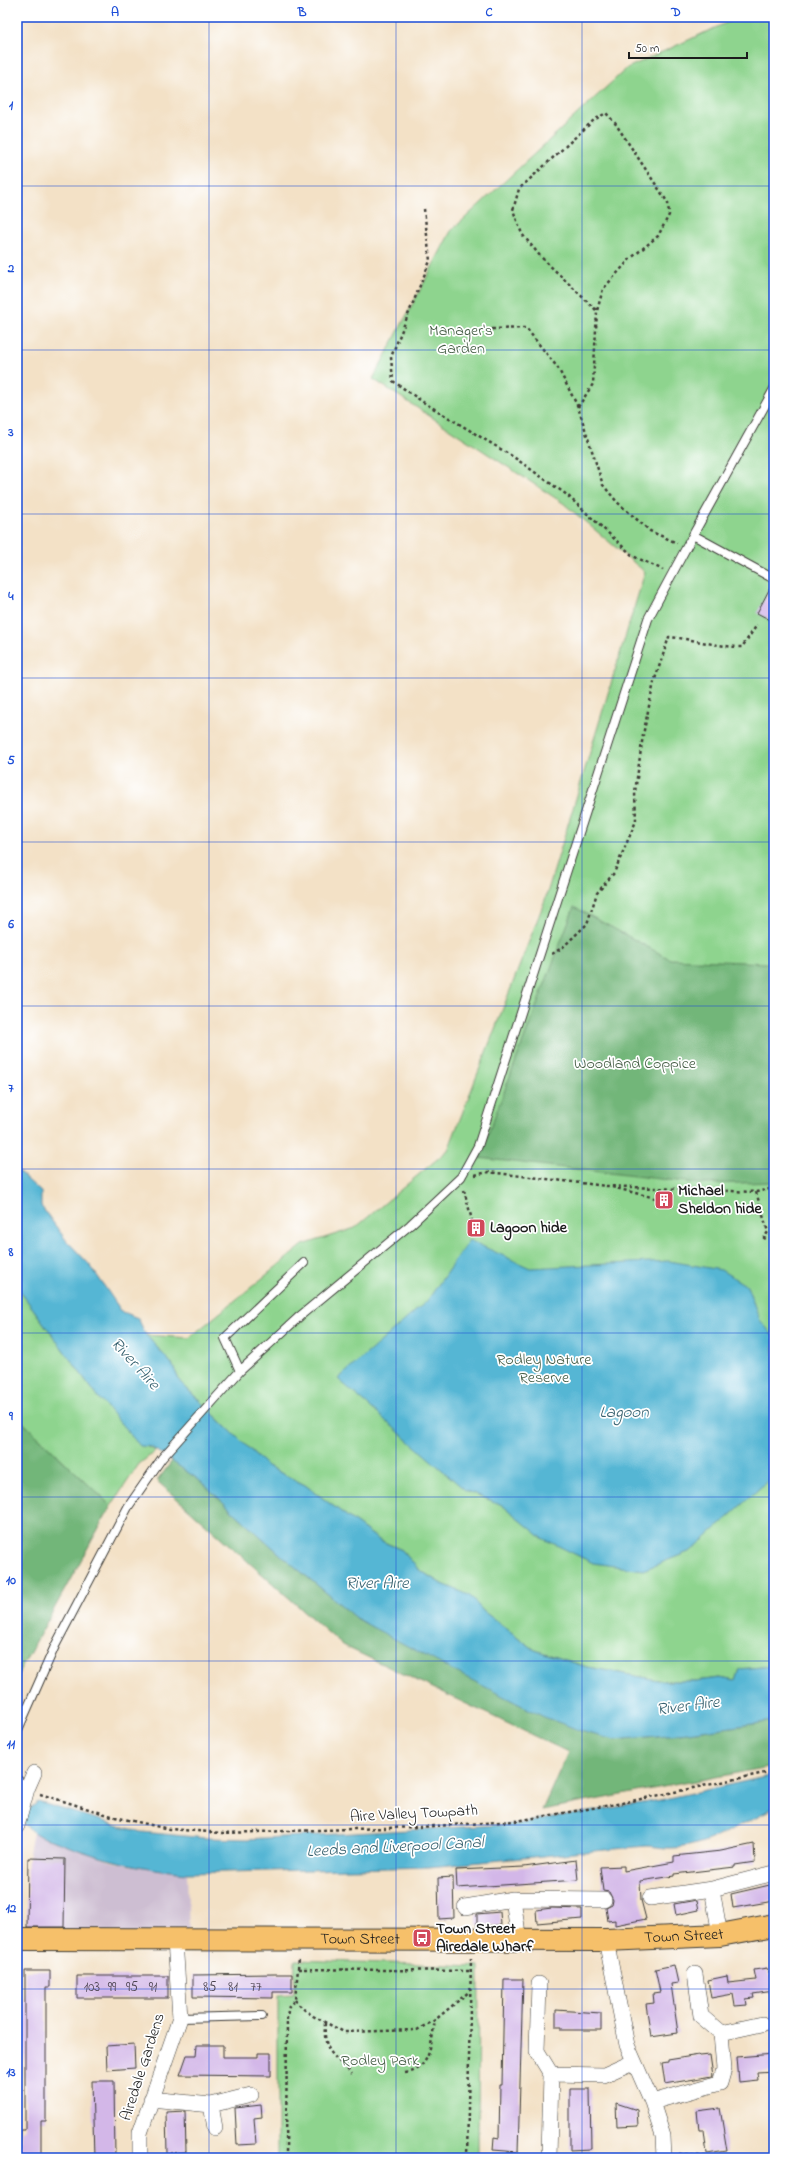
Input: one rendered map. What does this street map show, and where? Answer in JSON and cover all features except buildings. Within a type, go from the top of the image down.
[{"type":"main road","name":"Town Street","points":[[17,1939],[472,1941],[606,1940],[720,1935],[774,1925]]},
{"type":"street","points":[[17,1826],[22,1790],[34,1773]]},
{"type":"street","points":[[650,1898],[712,1889],[774,1873]]},
{"type":"street","points":[[712,1889],[720,1935]]},
{"type":"street","points":[[513,1899],[519,1940]]},
{"type":"street","points":[[465,1907],[513,1899],[604,1900]]},
{"type":"street","name":"Airedale Gardens","points":[[140,2158],[140,2133],[180,2018],[175,1940]]},
{"type":"street","points":[[606,1940],[627,2045],[633,2062],[652,2102],[664,2136],[664,2156]]},
{"type":"street","points":[[652,2102],[720,2083],[724,2069],[721,2033],[701,2016],[696,1974]]},
{"type":"street","points":[[539,1984],[537,2050],[551,2074],[549,2158]]},
{"type":"street","points":[[721,2033],[762,2024]]},
{"type":"street","points":[[551,2074],[604,2075],[633,2062]]},
{"type":"street","points":[[151,2099],[211,2104],[251,2095]]},
{"type":"street","points":[[211,2104],[215,2128]]},
{"type":"lane","points":[[17,1732],[56,1646],[124,1514],[162,1458],[223,1391],[240,1370],[300,1316],[410,1225],[461,1177],[478,1146],[648,618],[774,389]]},
{"type":"lane","points":[[693,535],[774,579]]},
{"type":"lane","points":[[240,1370],[225,1338],[304,1263]]},
{"type":"lane","points":[[180,2018],[262,2016]]},
{"type":"path","points":[[578,407],[593,384],[597,311],[603,289],[630,258],[658,236],[669,215],[668,203],[615,123],[606,113],[594,120],[519,189],[513,210],[522,234],[541,257],[597,311]]},
{"type":"path","points":[[424,209],[430,261],[391,357],[393,381],[423,402],[512,456],[567,495],[633,556],[672,575]]},
{"type":"path","points":[[492,329],[526,328],[558,368],[578,407],[603,485],[617,502],[650,531],[686,547]]},
{"type":"path","points":[[536,963],[562,948],[587,924],[597,893],[614,873],[636,821],[635,792],[643,735],[654,682],[669,637],[687,638],[722,647],[742,647],[757,624]]},
{"type":"path","points":[[472,1224],[461,1177],[488,1172],[606,1186],[756,1192],[774,1188]]},
{"type":"path","points":[[606,1186],[659,1199]]},
{"type":"path","points":[[756,1192],[768,1232],[764,1238],[766,1239]]},
{"type":"path","name":"Aire Valley Towpath","points":[[55,1800],[115,1817],[169,1829],[223,1833],[418,1827],[516,1821],[622,1803],[774,1771]]},
{"type":"path","points":[[286,2158],[287,2016],[289,2006],[295,2000],[298,1970],[470,1971],[467,2158]]},
{"type":"path","points":[[295,2000],[302,2008],[325,2023],[344,2032],[417,2030],[435,2020],[470,1991]]},
{"type":"path","points":[[406,2073],[417,2070],[426,2061],[435,2020]]},
{"type":"path","points":[[325,2023],[324,2039],[327,2048],[352,2074]]},
{"type":"path","points":[[664,2156],[734,2158]]},
{"type":"shaded area","points":[[33,1832],[110,1861],[187,1873],[189,1935],[27,1931],[28,1858]]},
{"type":"green space","name":"Rodley Nature Reserve","points":[[739,17],[774,17],[774,1666],[739,1669],[735,1681],[720,1678],[695,1681],[663,1681],[587,1667],[535,1650],[483,1611],[469,1596],[440,1583],[418,1569],[402,1550],[379,1540],[305,1485],[267,1466],[180,1382],[172,1364],[146,1335],[189,1338],[303,1245],[355,1228],[448,1150],[545,900],[645,572],[563,503],[373,379],[451,231],[627,68]]},
{"type":"green space","name":"Woodland Coppice","points":[[574,907],[670,959],[767,963],[774,960],[774,1182],[704,1184],[479,1158]]},
{"type":"green space","points":[[17,1287],[98,1397],[146,1446],[156,1451],[139,1464],[111,1506],[17,1417]]},
{"type":"green space","points":[[17,1417],[111,1506],[17,1676]]},
{"type":"green space","points":[[172,1461],[199,1480],[281,1555],[359,1620],[615,1740],[688,1733],[774,1721],[774,1766],[542,1810],[568,1752],[342,1645],[157,1481]]},
{"type":"green space","name":"Rodley Park","points":[[295,1960],[479,1966],[478,2158],[278,2158],[278,1995],[294,1994]]},
{"type":"water","name":"River Aire","points":[[17,1170],[41,1192],[41,1206],[66,1240],[90,1265],[122,1312],[138,1318],[146,1335],[172,1364],[180,1382],[267,1466],[305,1485],[379,1540],[402,1550],[418,1569],[440,1583],[469,1595],[483,1611],[535,1650],[587,1667],[663,1681],[695,1681],[720,1678],[735,1681],[739,1669],[774,1666],[774,1721],[688,1733],[615,1740],[587,1733],[544,1717],[359,1620],[281,1555],[199,1480],[151,1447],[140,1446],[98,1397],[17,1287]]},
{"type":"water","name":"Lagoon","points":[[469,1240],[530,1268],[669,1261],[721,1270],[747,1286],[760,1320],[774,1337],[774,1475],[691,1551],[643,1570],[593,1563],[542,1538],[502,1505],[465,1490],[338,1379],[427,1301]]},
{"type":"water","name":"Leeds and Liverpool Canal","points":[[774,1775],[774,1808],[709,1840],[696,1844],[668,1848],[646,1846],[429,1867],[187,1873],[123,1863],[78,1850],[40,1836],[17,1819],[17,1803],[30,1808],[38,1802],[141,1832],[206,1838],[247,1839],[516,1824],[660,1800]]},
{"type":"place","name":"Michael Sheldon hide","points":[[664,1200]]},
{"type":"place","name":"Lagoon hide","points":[[476,1228]]},
{"type":"place","name":"Town Street Airedale Wharf","points":[[422,1938]]},
{"type":"park label","name":"Manager's Garden","points":[[461,340]]}]
